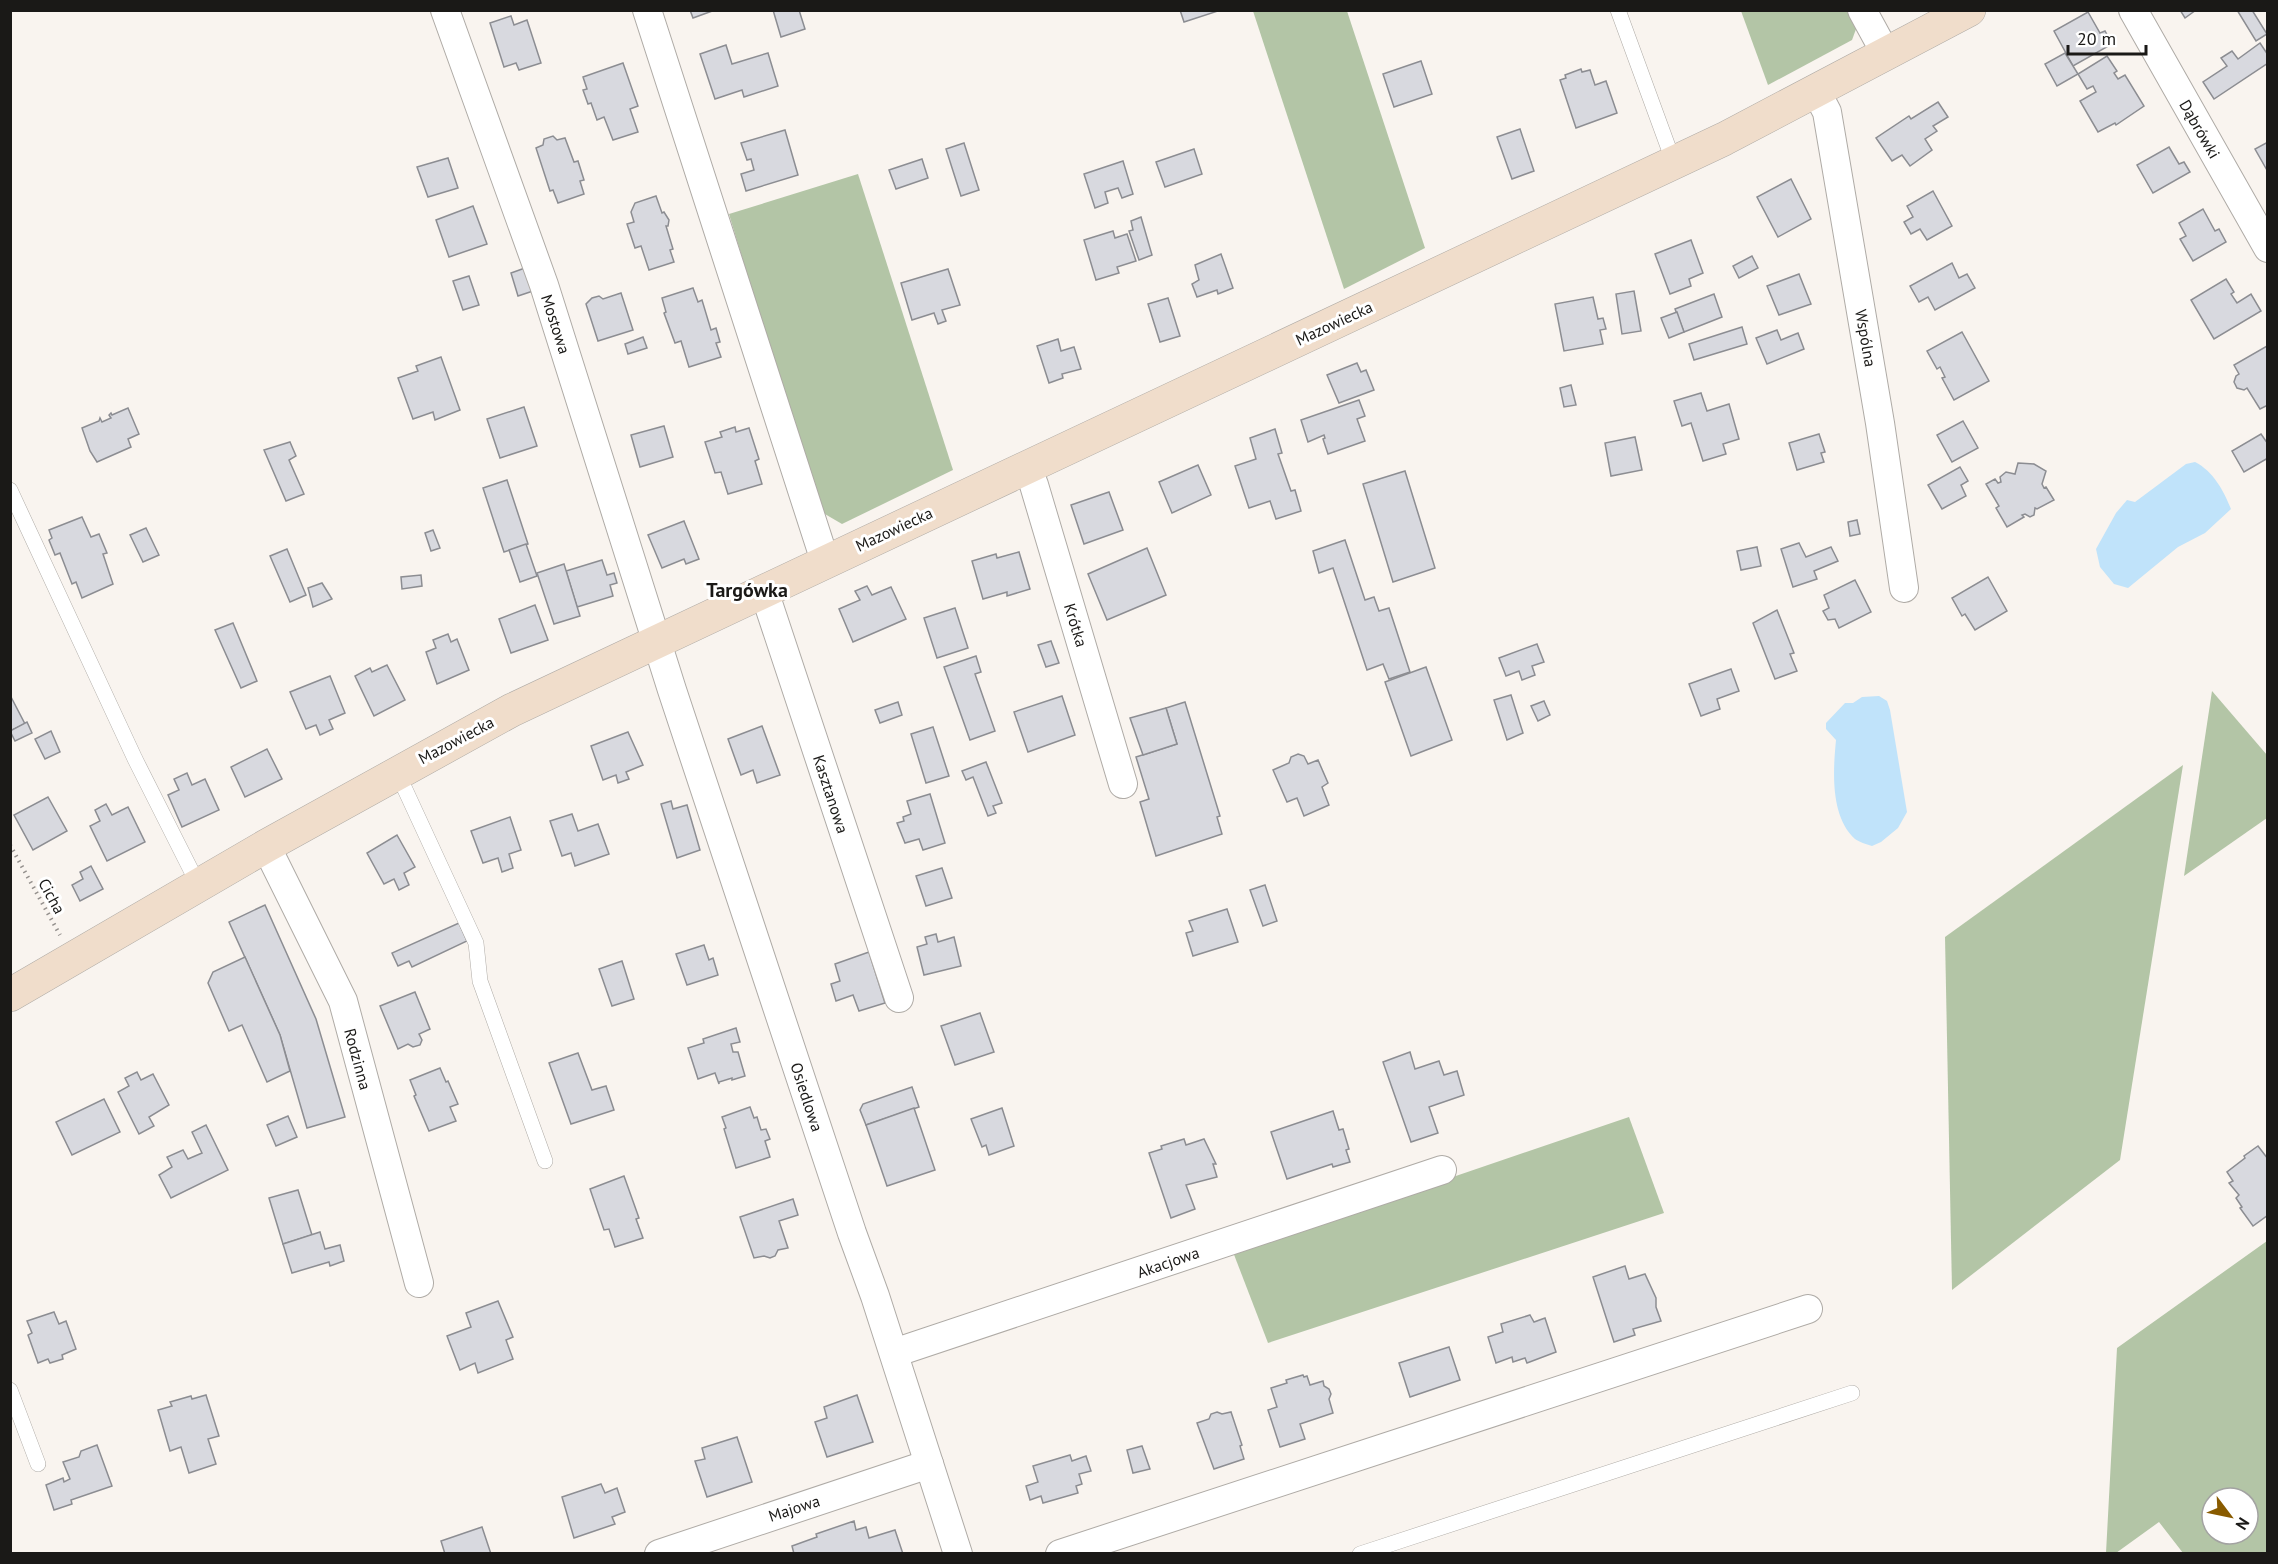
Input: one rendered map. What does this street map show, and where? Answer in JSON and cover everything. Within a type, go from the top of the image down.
[{"type":"street","name":"Mostowa","points":[[445,10],[544,285],[657,641]]},
{"type":"street","points":[[647,10],[825,561]]},
{"type":"street","points":[[1862,10],[1886,54]]},
{"type":"street","points":[[1806,97],[1970,10]]},
{"type":"street","name":"Dąbrówki","points":[[2133,10],[2268,248]]},
{"type":"street","name":"Mazowiecka","points":[[10,995],[266,846],[512,710],[1674,163],[1806,97]]},
{"type":"street","name":"Wspólna","points":[[1806,97],[1827,112],[1880,423],[1904,588]]},
{"type":"street","name":"Krótka","points":[[1027,467],[1123,784]]},
{"type":"street","name":"Kasztanowa","points":[[764,591],[899,998]]},
{"type":"street","name":"Osiedlowa","points":[[657,641],[679,713],[894,1353],[958,1554]]},
{"type":"street","name":"Rodzinna","points":[[266,846],[343,1001],[419,1283]]},
{"type":"street","name":"Akacjowa","points":[[894,1353],[1442,1170]]},
{"type":"street","points":[[1060,1554],[1808,1309]]},
{"type":"street","name":"Majowa","points":[[659,1554],[929,1464]]},
{"type":"lane","points":[[1618,10],[1674,163]]},
{"type":"lane","points":[[10,490],[135,759],[199,886]]},
{"type":"lane","points":[[397,772],[476,943],[480,981],[545,1161]]},
{"type":"lane","points":[[10,1390],[38,1464]]},
{"type":"lane","points":[[1360,1554],[1851,1393]]},
{"type":"path","name":"Cicha","points":[[10,845],[73,959]]},
{"type":"green space","points":[[1253,11],[1347,11],[1425,248],[1344,289]]},
{"type":"green space","points":[[1741,11],[1855,11],[1859,21],[1852,40],[1768,85]]},
{"type":"green space","points":[[858,174],[953,470],[842,524],[818,510],[729,214]]},
{"type":"green space","points":[[2212,691],[2267,755],[2267,818],[2184,876]]},
{"type":"green space","points":[[2183,765],[2120,1160],[1952,1290],[1945,937]]},
{"type":"green space","points":[[1629,1117],[1664,1213],[1268,1343],[1233,1252]]},
{"type":"green space","points":[[2267,1241],[2267,1553],[2183,1553],[2159,1522],[2116,1553],[2106,1553],[2117,1348]]},
{"type":"water","points":[[2195,462],[2217,482],[2231,509],[2205,533],[2178,547],[2128,588],[2114,584],[2100,567],[2096,549],[2116,513],[2127,500],[2135,502],[2186,464]]},
{"type":"water","points":[[1879,696],[1887,701],[1890,710],[1907,812],[1898,828],[1881,842],[1872,846],[1855,839],[1841,818],[1837,806],[1834,779],[1836,740],[1826,729],[1826,723],[1845,703],[1853,703],[1862,697]]},
{"type":"building","points":[[690,10],[715,10],[693,18]]},
{"type":"building","points":[[773,10],[799,10],[805,29],[781,37]]},
{"type":"building","points":[[1180,10],[1217,10],[1218,11],[1184,22]]},
{"type":"building","points":[[2180,10],[2196,10],[2185,18]]},
{"type":"building","points":[[2237,10],[2252,10],[2267,34],[2256,41]]},
{"type":"building","points":[[2088,12],[2100,33],[2105,31],[2112,44],[2073,66],[2054,31]]},
{"type":"building","points":[[511,16],[514,25],[527,20],[541,63],[519,70],[516,63],[504,67],[490,23]]},
{"type":"building","points":[[2260,43],[2268,55],[2268,63],[2214,99],[2203,82],[2227,66],[2221,58],[2232,51],[2238,59]]},
{"type":"building","points":[[726,45],[732,64],[768,53],[778,86],[744,97],[742,90],[715,99],[700,54]]},
{"type":"building","points":[[2065,53],[2078,74],[2057,86],[2045,64]]},
{"type":"building","points":[[2107,56],[2117,71],[2114,73],[2118,79],[2125,75],[2144,106],[2116,125],[2115,123],[2098,132],[2080,101],[2096,92],[2093,86],[2087,89],[2078,74]]},
{"type":"building","points":[[1421,61],[1432,94],[1394,107],[1383,74]]},
{"type":"building","points":[[623,63],[638,106],[630,109],[638,132],[613,140],[604,117],[597,120],[591,103],[588,104],[583,90],[587,89],[583,77]]},
{"type":"building","points":[[1581,69],[1582,72],[1590,70],[1595,85],[1606,81],[1617,113],[1576,128],[1560,80],[1566,78],[1565,75]]},
{"type":"building","points":[[1938,102],[1948,117],[1933,126],[1937,131],[1925,139],[1932,150],[1910,166],[1902,155],[1892,161],[1876,138],[1909,116],[1911,119]]},
{"type":"building","points":[[1520,129],[1534,171],[1512,179],[1497,137]]},
{"type":"building","points":[[785,130],[798,175],[746,191],[741,174],[754,170],[751,159],[747,160],[741,143]]},
{"type":"building","points":[[553,136],[557,140],[565,138],[574,162],[578,161],[584,180],[580,181],[584,194],[558,203],[553,190],[550,191],[536,148],[543,145],[544,139]]},
{"type":"building","points":[[2268,142],[2268,172],[2255,149]]},
{"type":"building","points":[[964,143],[979,190],[961,196],[946,149]]},
{"type":"building","points":[[2169,147],[2179,164],[2184,162],[2190,172],[2153,193],[2137,165]]},
{"type":"building","points":[[1194,149],[1202,174],[1165,187],[1156,162]]},
{"type":"building","points":[[448,158],[458,188],[428,197],[417,167]]},
{"type":"building","points":[[922,159],[928,178],[896,189],[889,170]]},
{"type":"building","points":[[1123,161],[1133,194],[1122,198],[1118,188],[1105,192],[1108,203],[1095,208],[1084,174]]},
{"type":"building","points":[[1791,179],[1811,219],[1778,237],[1757,197]]},
{"type":"building","points":[[1933,191],[1952,226],[1927,240],[1920,229],[1911,234],[1904,222],[1913,217],[1907,206]]},
{"type":"building","points":[[656,196],[662,213],[664,212],[669,220],[666,226],[673,249],[670,250],[674,262],[649,270],[641,246],[635,248],[627,224],[634,222],[631,212],[635,203]]},
{"type":"building","points":[[473,206],[487,244],[449,257],[436,220]]},
{"type":"building","points":[[2203,209],[2215,231],[2219,229],[2226,242],[2193,261],[2180,239],[2186,236],[2179,223]]},
{"type":"building","points":[[1141,217],[1152,255],[1139,260],[1129,231],[1133,230],[1131,221]]},
{"type":"building","points":[[1113,231],[1115,238],[1127,234],[1136,261],[1117,267],[1119,273],[1096,280],[1084,240]]},
{"type":"building","points":[[1691,240],[1703,273],[1689,279],[1691,286],[1670,294],[1655,254]]},
{"type":"building","points":[[1221,254],[1233,288],[1218,294],[1217,290],[1197,297],[1192,284],[1199,280],[1195,265]]},
{"type":"building","points":[[1752,256],[1758,268],[1739,278],[1733,266]]},
{"type":"building","points":[[1952,263],[1959,278],[1967,274],[1975,288],[1935,310],[1928,297],[1919,302],[1910,286]]},
{"type":"building","points":[[525,268],[533,291],[518,296],[511,273]]},
{"type":"building","points":[[948,269],[960,305],[942,310],[946,321],[938,324],[934,313],[912,320],[901,283]]},
{"type":"building","points":[[1799,274],[1811,304],[1779,315],[1767,286]]},
{"type":"building","points":[[469,276],[479,305],[463,310],[453,281]]},
{"type":"building","points":[[2226,279],[2234,292],[2231,294],[2237,303],[2251,294],[2261,311],[2214,339],[2191,300]]},
{"type":"building","points":[[693,288],[698,302],[702,300],[711,330],[716,328],[720,342],[716,343],[721,357],[689,367],[681,341],[675,343],[664,313],[666,312],[662,298]]},
{"type":"building","points":[[1634,291],[1641,331],[1622,334],[1616,294]]},
{"type":"building","points":[[621,293],[633,330],[598,341],[586,304],[592,298],[599,296],[603,299]]},
{"type":"building","points":[[1714,294],[1722,317],[1684,332],[1675,309]]},
{"type":"building","points":[[1593,297],[1598,319],[1603,318],[1606,329],[1600,330],[1603,344],[1564,351],[1555,304]]},
{"type":"building","points":[[1168,298],[1180,336],[1160,342],[1148,304]]},
{"type":"building","points":[[1677,312],[1684,332],[1669,338],[1661,318]]},
{"type":"building","points":[[1742,327],[1747,344],[1694,360],[1689,344]]},
{"type":"building","points":[[1777,330],[1781,340],[1798,333],[1804,349],[1767,364],[1756,338]]},
{"type":"building","points":[[1962,332],[1989,381],[1954,400],[1942,378],[1945,377],[1940,367],[1937,369],[1927,351]]},
{"type":"building","points":[[643,337],[647,348],[628,354],[625,344]]},
{"type":"building","points":[[1058,339],[1061,351],[1074,347],[1081,369],[1062,374],[1063,378],[1049,383],[1037,346]]},
{"type":"building","points":[[2267,346],[2268,405],[2260,409],[2247,388],[2244,390],[2237,388],[2234,382],[2239,374],[2234,365]]},
{"type":"building","points":[[441,357],[460,410],[435,420],[433,412],[413,419],[398,378],[418,371],[416,366]]},
{"type":"building","points":[[1357,363],[1361,372],[1366,370],[1374,390],[1339,403],[1327,375]]},
{"type":"building","points":[[1571,385],[1576,405],[1564,407],[1560,388]]},
{"type":"building","points":[[1701,393],[1707,411],[1729,404],[1739,439],[1723,444],[1726,454],[1703,461],[1691,423],[1682,426],[1674,401]]},
{"type":"building","points":[[1359,400],[1365,416],[1357,419],[1365,441],[1328,454],[1323,439],[1324,435],[1308,442],[1301,420]]},
{"type":"building","points":[[524,407],[537,446],[500,458],[487,419]]},
{"type":"building","points":[[128,408],[139,434],[128,439],[131,447],[97,462],[90,451],[82,428],[99,421],[100,418],[102,422],[111,418],[109,415],[111,413],[112,415]]},
{"type":"building","points":[[1963,421],[1978,448],[1952,462],[1937,435]]},
{"type":"building","points":[[664,426],[673,457],[640,467],[631,435]]},
{"type":"building","points":[[735,427],[736,432],[749,428],[759,459],[755,461],[762,484],[728,494],[721,472],[715,473],[705,442],[722,437],[720,432]]},
{"type":"building","points":[[1275,429],[1282,453],[1278,454],[1291,491],[1295,490],[1301,511],[1276,519],[1270,501],[1249,508],[1235,466],[1256,459],[1250,438]]},
{"type":"building","points":[[1819,434],[1825,452],[1821,453],[1824,462],[1797,470],[1789,443]]},
{"type":"building","points":[[2261,434],[2268,444],[2268,458],[2244,472],[2232,451]]},
{"type":"building","points":[[1635,437],[1642,470],[1611,476],[1605,443]]},
{"type":"building","points":[[290,442],[296,456],[289,460],[304,494],[286,501],[264,450]]},
{"type":"building","points":[[2018,463],[2034,464],[2046,471],[2042,484],[2054,500],[2035,508],[2034,515],[2030,517],[2022,515],[2024,517],[2007,527],[1996,508],[1999,506],[1986,484],[1995,479],[1998,483],[2001,482],[2000,477],[2006,472],[2015,474]]},
{"type":"building","points":[[1198,465],[1211,495],[1172,513],[1159,482]]},
{"type":"building","points":[[1960,467],[1968,481],[1961,485],[1966,496],[1942,509],[1928,485]]},
{"type":"building","points":[[1405,471],[1435,568],[1393,582],[1363,484]]},
{"type":"building","points":[[507,480],[528,544],[504,552],[483,488]]},
{"type":"building","points":[[1109,492],[1123,530],[1084,544],[1071,505]]},
{"type":"building","points":[[82,517],[91,537],[99,534],[107,553],[103,554],[113,584],[82,598],[76,582],[72,584],[60,553],[55,555],[49,540],[52,538],[49,530]]},
{"type":"building","points":[[1857,520],[1860,534],[1850,536],[1848,522]]},
{"type":"building","points":[[684,521],[699,559],[686,564],[684,559],[662,568],[648,535]]},
{"type":"building","points":[[146,528],[159,555],[143,562],[130,535]]},
{"type":"building","points":[[433,530],[440,548],[431,551],[425,533]]},
{"type":"building","points":[[1345,540],[1365,600],[1374,597],[1379,611],[1389,608],[1410,672],[1389,679],[1383,664],[1367,670],[1333,568],[1319,573],[1313,551]]},
{"type":"building","points":[[1799,543],[1806,557],[1831,547],[1838,561],[1814,571],[1817,579],[1793,587],[1781,549]]},
{"type":"building","points":[[526,544],[537,576],[520,582],[509,550]]},
{"type":"building","points":[[1757,547],[1761,566],[1741,570],[1737,551]]},
{"type":"building","points":[[1147,548],[1166,595],[1107,620],[1088,574]]},
{"type":"building","points":[[287,549],[306,595],[290,602],[270,556]]},
{"type":"building","points":[[1019,552],[1030,589],[1007,596],[1007,592],[983,599],[972,561],[996,554],[997,558]]},
{"type":"building","points":[[602,560],[607,575],[614,573],[617,583],[610,585],[613,596],[577,607],[566,571]]},
{"type":"building","points":[[564,564],[580,616],[554,624],[537,573]]},
{"type":"building","points":[[421,575],[422,586],[402,589],[401,577]]},
{"type":"building","points":[[1988,577],[2007,611],[1975,630],[1965,614],[1962,616],[1952,598]]},
{"type":"building","points":[[1855,580],[1871,612],[1839,628],[1835,619],[1828,620],[1823,611],[1829,608],[1824,595]]},
{"type":"building","points":[[322,583],[332,599],[313,607],[308,588]]},
{"type":"building","points":[[867,586],[872,595],[891,587],[906,619],[853,642],[839,609],[860,600],[855,591]]},
{"type":"building","points":[[535,605],[548,640],[511,653],[499,619]]},
{"type":"building","points":[[955,608],[968,648],[937,658],[924,618]]},
{"type":"building","points":[[1777,610],[1794,653],[1790,654],[1797,671],[1775,679],[1753,623]]},
{"type":"building","points":[[233,623],[257,681],[241,688],[215,630]]},
{"type":"building","points":[[448,634],[451,642],[457,639],[469,670],[437,684],[426,652],[436,648],[433,640]]},
{"type":"building","points":[[1051,641],[1059,663],[1046,667],[1038,645]]},
{"type":"building","points":[[1537,644],[1544,662],[1532,666],[1535,675],[1522,680],[1519,671],[1506,676],[1499,658]]},
{"type":"building","points":[[976,656],[981,672],[975,674],[995,731],[970,740],[944,667]]},
{"type":"building","points":[[387,665],[405,700],[374,716],[355,676],[370,668],[372,672]]},
{"type":"building","points":[[1426,667],[1452,740],[1411,756],[1385,682]]},
{"type":"building","points":[[1731,669],[1739,691],[1717,699],[1720,709],[1701,716],[1689,684]]},
{"type":"building","points":[[330,676],[345,713],[329,720],[333,729],[320,735],[316,725],[306,729],[290,692]]},
{"type":"building","points":[[10,695],[25,724],[10,731]]},
{"type":"building","points":[[1511,695],[1523,733],[1507,740],[1494,700]]},
{"type":"building","points":[[1062,696],[1075,735],[1028,752],[1014,712]]},
{"type":"building","points":[[1544,701],[1550,715],[1538,721],[1531,706]]},
{"type":"building","points":[[898,702],[902,715],[880,723],[875,710]]},
{"type":"building","points":[[1185,702],[1220,816],[1217,817],[1222,834],[1156,856],[1140,802],[1149,799],[1136,757],[1177,744],[1166,708]]},
{"type":"building","points":[[1166,708],[1177,744],[1143,755],[1130,718]]},
{"type":"building","points":[[27,722],[32,733],[15,741],[10,731]]},
{"type":"building","points":[[762,726],[780,775],[757,783],[753,770],[741,775],[728,739]]},
{"type":"building","points":[[933,727],[949,776],[926,783],[911,734]]},
{"type":"building","points":[[51,731],[60,752],[45,759],[35,739]]},
{"type":"building","points":[[628,732],[643,765],[626,772],[629,779],[618,783],[616,775],[603,780],[591,746]]},
{"type":"building","points":[[267,749],[282,779],[245,797],[231,767]]},
{"type":"building","points":[[1298,754],[1304,756],[1308,764],[1318,760],[1328,783],[1322,787],[1329,805],[1304,816],[1297,798],[1287,802],[1273,770],[1289,763],[1291,757]]},
{"type":"building","points":[[986,762],[1002,803],[993,806],[996,813],[988,816],[973,777],[966,780],[962,771]]},
{"type":"building","points":[[187,773],[192,785],[205,779],[219,810],[182,827],[168,795],[179,790],[174,779]]},
{"type":"building","points":[[930,794],[945,843],[923,850],[919,839],[905,843],[897,823],[904,821],[903,817],[911,814],[907,801]]},
{"type":"building","points":[[48,797],[67,831],[33,850],[14,815]]},
{"type":"building","points":[[671,801],[673,809],[687,805],[700,850],[677,858],[661,804]]},
{"type":"building","points":[[106,804],[112,815],[128,807],[145,842],[107,861],[90,826],[100,821],[95,810]]},
{"type":"building","points":[[572,814],[578,831],[598,824],[609,854],[575,866],[571,853],[562,856],[550,821]]},
{"type":"building","points":[[510,817],[521,850],[509,854],[513,868],[502,872],[498,858],[483,863],[471,831]]},
{"type":"building","points":[[397,835],[415,867],[404,873],[409,885],[399,890],[394,879],[384,884],[367,853]]},
{"type":"building","points":[[91,866],[103,889],[80,901],[72,885],[83,879],[80,872]]},
{"type":"building","points":[[942,868],[952,898],[926,906],[916,876]]},
{"type":"building","points":[[1265,885],[1277,921],[1263,926],[1250,890]]},
{"type":"building","points":[[265,905],[316,1019],[345,1117],[307,1128],[280,1035],[229,922]]},
{"type":"building","points":[[1227,909],[1238,942],[1193,956],[1186,933],[1193,931],[1189,921]]},
{"type":"building","points":[[459,923],[467,941],[412,967],[409,961],[398,966],[392,953]]},
{"type":"building","points":[[936,934],[938,942],[954,937],[961,966],[924,975],[917,947],[927,944],[925,937]]},
{"type":"building","points":[[704,945],[709,960],[713,958],[718,975],[687,985],[676,954]]},
{"type":"building","points":[[869,952],[885,1003],[859,1011],[853,995],[836,1001],[831,984],[840,981],[835,964]]},
{"type":"building","points":[[245,957],[280,1035],[290,1071],[267,1082],[242,1025],[229,1031],[208,983],[213,972]]},
{"type":"building","points":[[622,961],[634,999],[612,1006],[599,969]]},
{"type":"building","points":[[415,992],[430,1029],[419,1034],[422,1040],[420,1045],[413,1047],[408,1044],[398,1049],[380,1006]]},
{"type":"building","points":[[980,1013],[994,1052],[955,1065],[941,1026]]},
{"type":"building","points":[[736,1028],[740,1042],[731,1044],[733,1052],[738,1052],[745,1076],[719,1082],[719,1084],[715,1073],[698,1079],[688,1048],[704,1043],[703,1039]]},
{"type":"building","points":[[1410,1052],[1415,1069],[1439,1061],[1444,1075],[1457,1071],[1464,1095],[1429,1107],[1438,1133],[1411,1142],[1383,1062]]},
{"type":"building","points":[[578,1053],[592,1090],[606,1086],[614,1110],[571,1124],[549,1063]]},
{"type":"building","points":[[440,1068],[458,1104],[450,1107],[456,1121],[429,1131],[414,1096],[416,1095],[410,1080]]},
{"type":"building","points":[[137,1072],[141,1080],[153,1074],[169,1105],[149,1117],[154,1126],[139,1134],[118,1092],[129,1086],[125,1078]]},
{"type":"building","points":[[912,1087],[919,1107],[866,1125],[860,1110],[863,1104]]},
{"type":"building","points":[[104,1099],[120,1132],[72,1155],[56,1122]]},
{"type":"building","points":[[750,1107],[754,1118],[757,1117],[761,1130],[766,1129],[770,1139],[765,1141],[770,1157],[736,1168],[722,1117]]},
{"type":"building","points":[[914,1108],[935,1170],[887,1186],[866,1125]]},
{"type":"building","points":[[1002,1108],[1014,1146],[989,1155],[986,1145],[982,1147],[971,1119]]},
{"type":"building","points":[[1333,1111],[1339,1130],[1343,1129],[1350,1162],[1333,1167],[1332,1164],[1287,1179],[1271,1132]]},
{"type":"building","points":[[288,1116],[297,1137],[276,1146],[267,1125]]},
{"type":"building","points":[[206,1125],[228,1170],[171,1198],[159,1175],[172,1167],[167,1157],[183,1150],[188,1159],[202,1153],[192,1132]]},
{"type":"building","points":[[1184,1139],[1186,1145],[1204,1139],[1216,1164],[1213,1164],[1217,1177],[1186,1185],[1195,1209],[1171,1218],[1149,1153],[1162,1149],[1161,1146]]},
{"type":"building","points":[[2258,1146],[2268,1159],[2268,1215],[2253,1226],[2240,1208],[2242,1207],[2236,1198],[2239,1195],[2229,1183],[2233,1181],[2227,1172]]},
{"type":"building","points":[[624,1176],[639,1218],[636,1219],[643,1238],[615,1247],[609,1229],[604,1230],[590,1189]]},
{"type":"building","points":[[298,1190],[312,1235],[283,1244],[269,1198]]},
{"type":"building","points":[[793,1199],[798,1215],[779,1221],[788,1248],[778,1250],[775,1256],[770,1258],[764,1256],[754,1258],[740,1217]]},
{"type":"building","points":[[320,1232],[325,1249],[340,1245],[344,1261],[330,1266],[329,1262],[292,1273],[283,1244]]},
{"type":"building","points":[[1625,1266],[1629,1279],[1645,1274],[1656,1298],[1656,1307],[1661,1321],[1633,1329],[1635,1335],[1614,1342],[1593,1277]]},
{"type":"building","points":[[498,1301],[513,1337],[506,1340],[513,1359],[478,1373],[475,1363],[460,1370],[447,1336],[471,1327],[466,1313]]},
{"type":"building","points":[[54,1312],[59,1324],[66,1321],[76,1349],[62,1355],[63,1359],[50,1363],[48,1359],[38,1363],[28,1335],[32,1333],[27,1321]]},
{"type":"building","points":[[1530,1315],[1534,1322],[1545,1318],[1556,1352],[1527,1363],[1525,1358],[1513,1362],[1512,1357],[1496,1363],[1488,1337],[1503,1332],[1501,1324]]},
{"type":"building","points":[[1449,1347],[1460,1380],[1410,1397],[1399,1363]]},
{"type":"building","points":[[1303,1375],[1307,1376],[1310,1385],[1323,1381],[1331,1394],[1329,1399],[1333,1413],[1300,1424],[1305,1439],[1280,1447],[1268,1410],[1277,1407],[1271,1388]]},
{"type":"building","points":[[206,1395],[219,1436],[208,1439],[216,1464],[189,1473],[181,1447],[170,1451],[158,1410],[172,1406],[170,1402],[191,1396],[192,1399]]},
{"type":"building","points":[[857,1395],[873,1442],[827,1457],[815,1422],[827,1418],[824,1407]]},
{"type":"building","points":[[1217,1412],[1222,1414],[1231,1412],[1242,1445],[1240,1446],[1244,1459],[1214,1469],[1197,1423],[1209,1419],[1211,1414]]},
{"type":"building","points":[[737,1437],[752,1482],[707,1497],[695,1461],[705,1459],[702,1448]]},
{"type":"building","points":[[97,1445],[112,1486],[71,1500],[72,1504],[54,1510],[46,1485],[63,1478],[64,1482],[70,1479],[63,1462],[79,1457],[81,1451]]},
{"type":"building","points":[[1142,1446],[1150,1469],[1133,1473],[1127,1450]]},
{"type":"building","points":[[1070,1455],[1072,1461],[1086,1456],[1091,1471],[1079,1474],[1082,1484],[1076,1486],[1078,1493],[1043,1503],[1041,1496],[1030,1500],[1026,1486],[1038,1482],[1033,1466]]},
{"type":"building","points":[[601,1484],[605,1493],[617,1488],[625,1512],[612,1517],[615,1524],[574,1538],[562,1497]]},
{"type":"building","points":[[854,1521],[856,1530],[866,1527],[869,1538],[895,1530],[903,1554],[794,1554],[792,1546],[817,1537],[816,1534]]},
{"type":"building","points":[[482,1527],[491,1554],[445,1554],[441,1541]]},
{"type":"district","name":"Targówka","points":[[747,590]]}]
